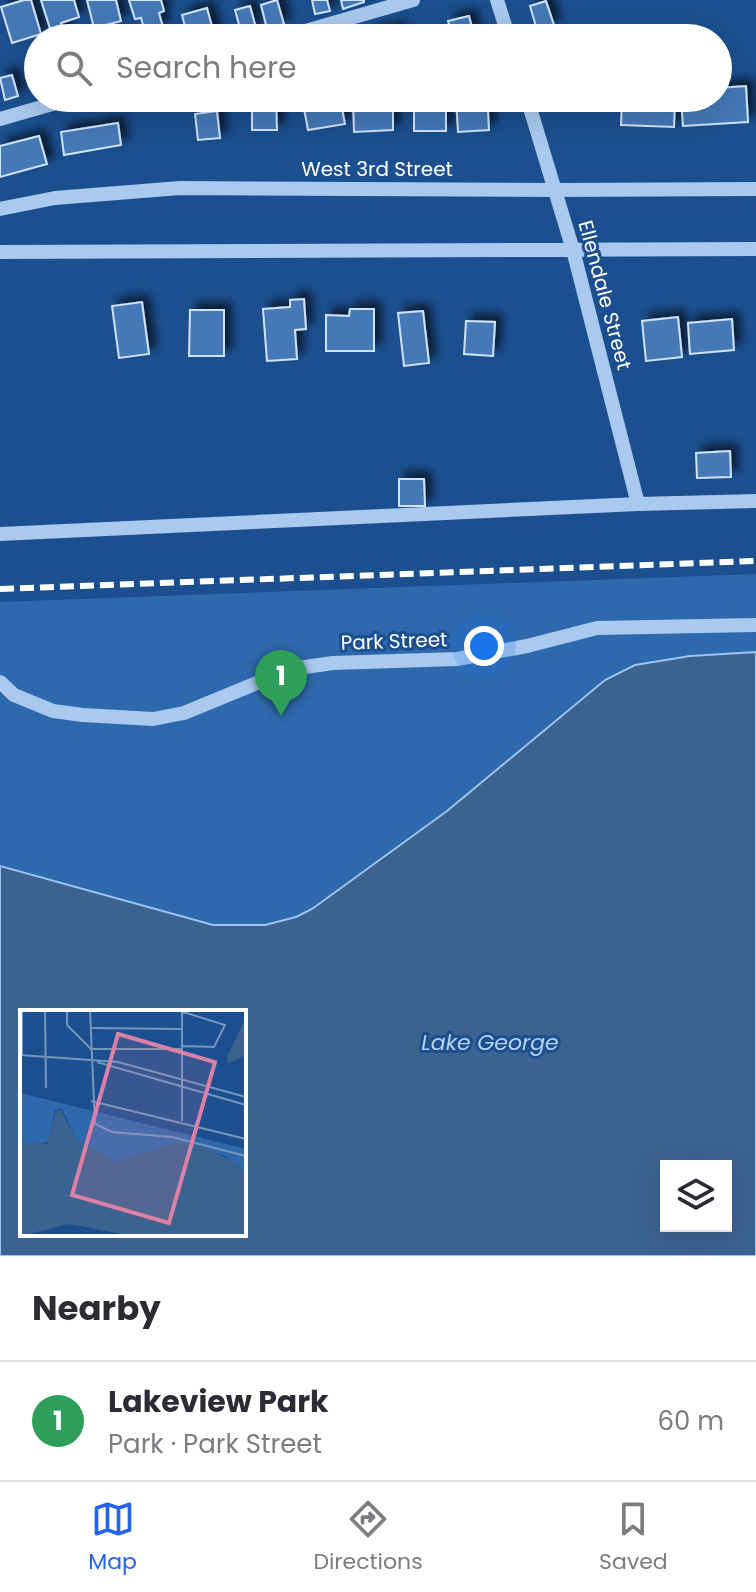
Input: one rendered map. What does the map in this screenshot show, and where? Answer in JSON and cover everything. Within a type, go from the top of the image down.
[{"type":"street","points":[[330,24],[413,0]]},
{"type":"street","points":[[497,0],[505,24]]},
{"type":"street","points":[[0,119],[24,112]]},
{"type":"street","name":"Ellendale Street","points":[[531,112],[573,250],[638,504]]},
{"type":"street","name":"West 3rd Street","points":[[0,209],[55,198],[180,188],[756,189]]},
{"type":"street","points":[[0,252],[756,249]]},
{"type":"street","points":[[0,534],[756,501]]},
{"type":"street","name":"Park Street","points":[[0,682],[14,695],[53,711],[153,719],[184,713],[291,669],[333,663],[457,659],[527,646],[597,628],[756,625]]},
{"type":"shaded area","points":[[756,574],[756,652],[690,656],[635,665],[605,680],[447,811],[312,909],[296,917],[265,925],[213,925],[0,866],[0,602]]},
{"type":"water","name":"Lake George","points":[[756,652],[756,1256],[0,1256],[0,866],[213,925],[265,925],[296,917],[312,909],[447,811],[605,680],[635,665],[690,656]]},
{"type":"building","points":[[31,0],[38,24],[24,24],[24,39],[12,43],[1,7]]},
{"type":"building","points":[[41,0],[74,0],[79,17],[61,24],[49,24]]},
{"type":"building","points":[[87,0],[116,0],[121,21],[93,24]]},
{"type":"building","points":[[129,0],[161,0],[164,11],[159,13],[162,24],[143,24],[141,18],[135,19]]},
{"type":"building","points":[[277,0],[284,24],[266,24],[261,5]]},
{"type":"building","points":[[312,0],[327,0],[330,11],[315,14]]},
{"type":"building","points":[[341,0],[364,0],[364,2],[343,9]]},
{"type":"building","points":[[546,1],[554,24],[535,24],[530,6]]},
{"type":"building","points":[[250,6],[255,24],[239,24],[235,10]]},
{"type":"building","points":[[207,8],[211,24],[184,24],[182,15]]},
{"type":"building","points":[[469,16],[471,24],[449,24],[448,21]]},
{"type":"building","points":[[12,75],[18,96],[5,100],[0,78]]},
{"type":"building","points":[[746,86],[748,122],[683,126],[682,112],[732,112],[732,87]]},
{"type":"building","points":[[217,112],[220,138],[198,140],[195,114]]},
{"type":"building","points":[[252,112],[276,112],[277,130],[252,130]]},
{"type":"building","points":[[305,112],[343,112],[345,124],[308,130]]},
{"type":"building","points":[[353,112],[393,112],[393,130],[354,132]]},
{"type":"building","points":[[414,112],[446,112],[446,131],[414,131]]},
{"type":"building","points":[[457,112],[488,112],[489,130],[458,132]]},
{"type":"building","points":[[621,112],[675,112],[674,127],[621,125]]},
{"type":"building","points":[[118,123],[121,145],[64,155],[61,132]]},
{"type":"building","points":[[39,136],[47,164],[0,177],[0,146]]},
{"type":"building","points":[[304,299],[306,329],[295,330],[297,359],[267,361],[263,309],[290,307],[290,300]]},
{"type":"building","points":[[142,302],[149,354],[119,358],[112,306]]},
{"type":"building","points":[[350,309],[374,309],[374,351],[326,351],[326,315],[349,316]]},
{"type":"building","points":[[190,310],[224,310],[224,356],[189,356]]},
{"type":"building","points":[[423,311],[429,363],[404,366],[398,313]]},
{"type":"building","points":[[678,317],[682,357],[646,361],[642,321]]},
{"type":"building","points":[[732,319],[734,350],[690,354],[688,323]]},
{"type":"building","points":[[466,321],[495,322],[493,356],[464,354]]},
{"type":"building","points":[[730,451],[731,477],[697,478],[696,453]]},
{"type":"building","points":[[399,479],[424,479],[425,506],[399,506]]},
{"type":"railway","points":[[0,589],[756,561]]},
{"type":"place","name":"Lakeview Park","points":[[281,716]]}]
